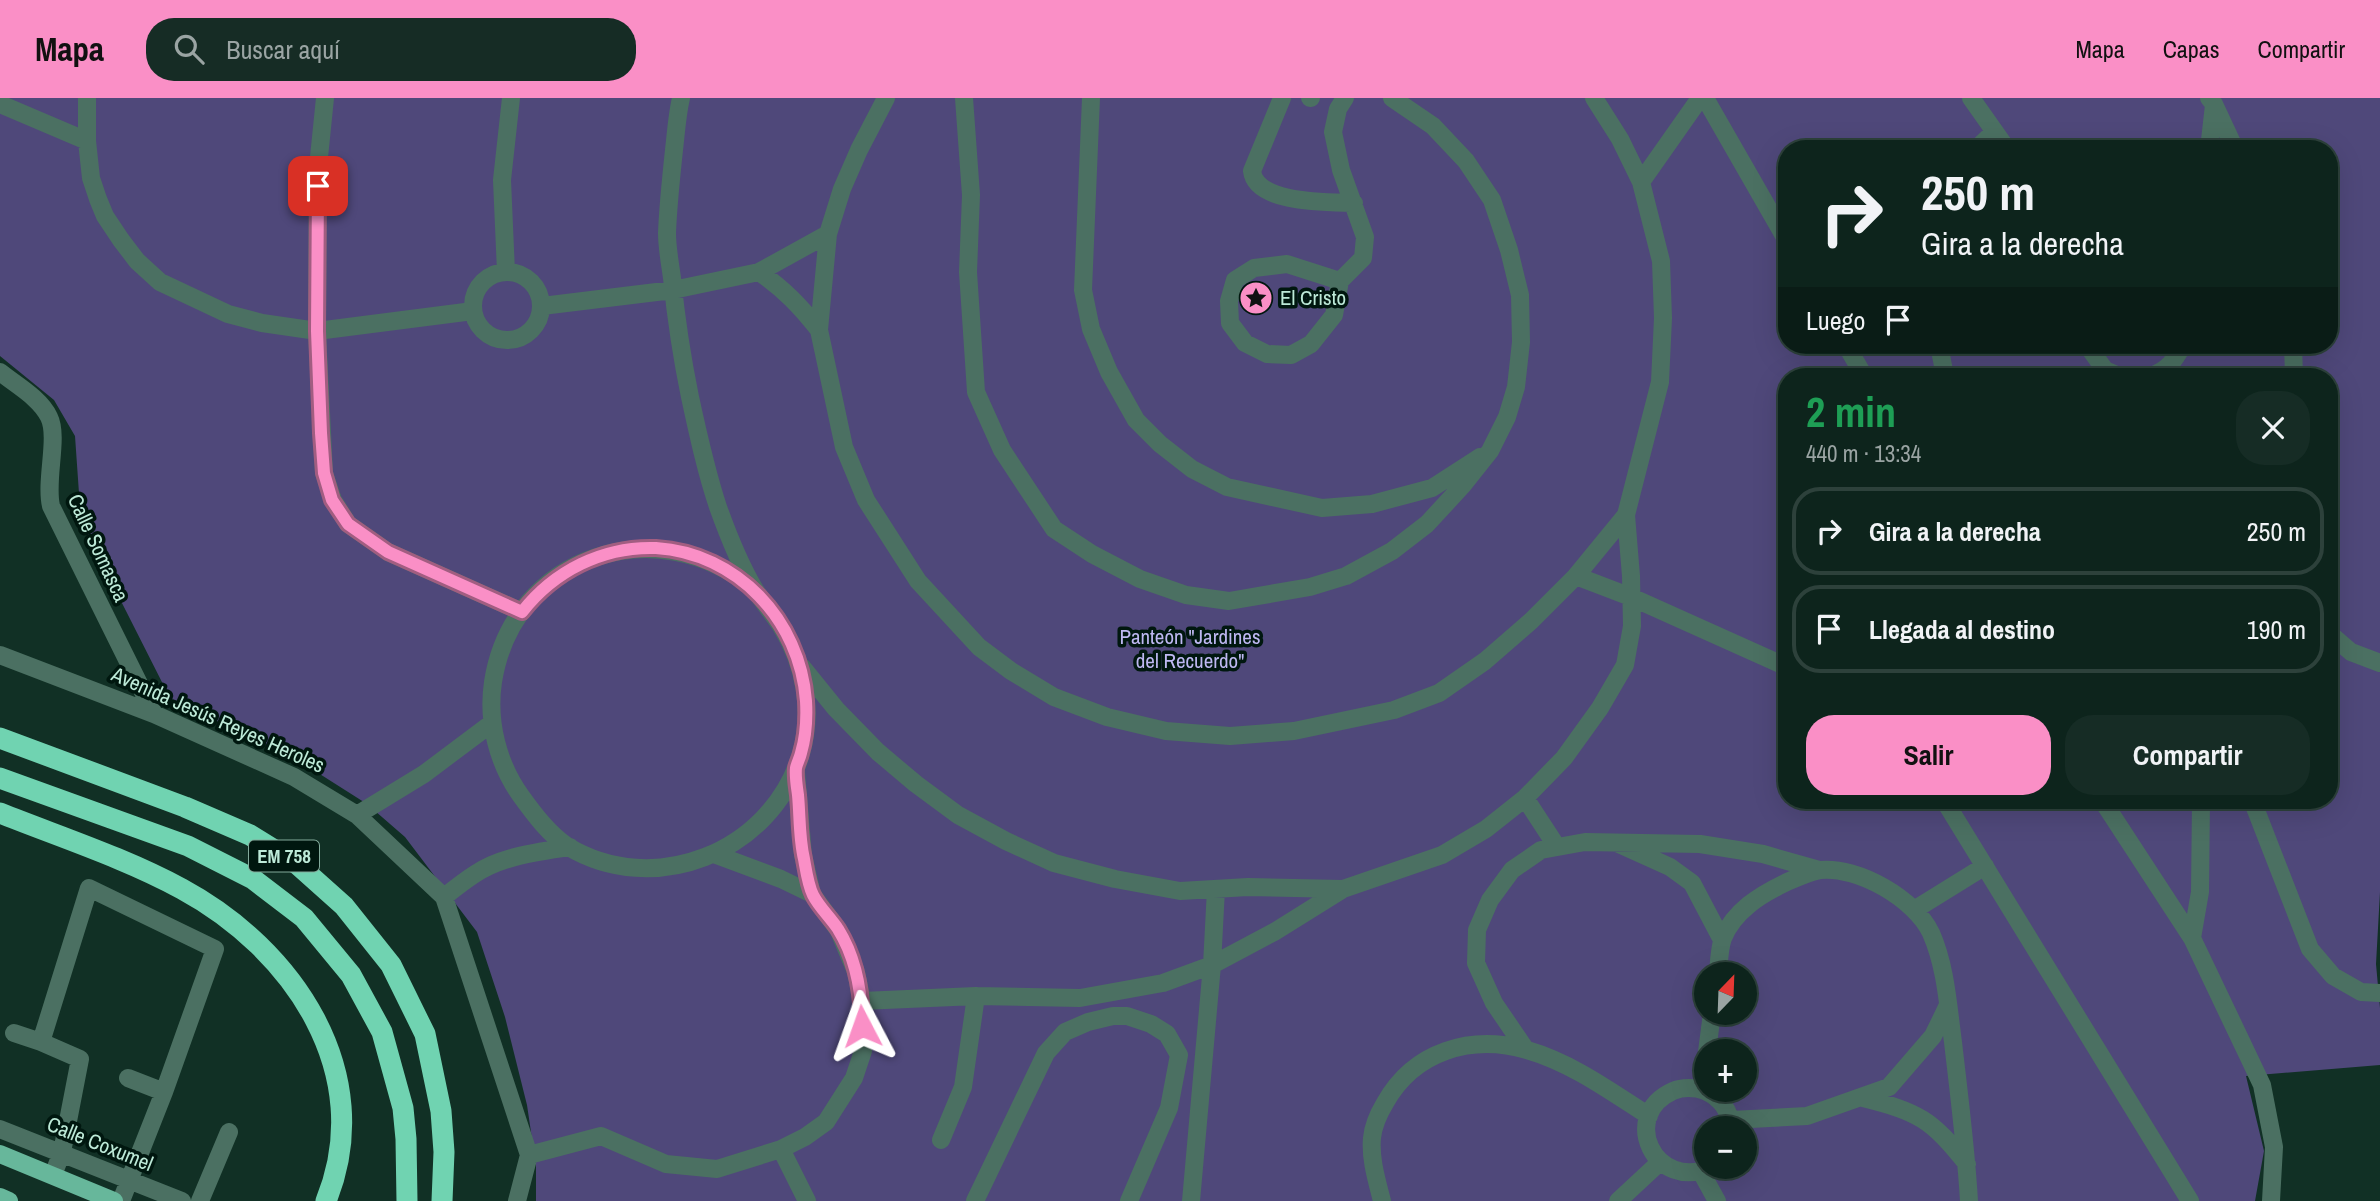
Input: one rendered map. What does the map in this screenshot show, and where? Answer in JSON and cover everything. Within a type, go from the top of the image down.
[{"type":"highway","name":"EM 758","points":[[0,738],[185,807],[250,835],[297,864],[344,906],[391,965],[425,1034],[441,1111],[444,1152],[442,1201]]},
{"type":"highway","name":"EM 758","points":[[0,778],[188,846],[253,878],[304,918],[351,975],[382,1032],[403,1108],[407,1149],[407,1201]]},
{"type":"highway","points":[[0,813],[183,889],[232,922],[276,964],[307,1006],[327,1042],[341,1089],[343,1113],[340,1153],[326,1201]]},
{"type":"main road","points":[[0,1154],[114,1201]]},
{"type":"main road","points":[[0,1197],[9,1201]]},
{"type":"street","points":[[87,98],[87,141],[91,178],[105,216],[137,261],[160,282],[228,314],[262,323],[317,331],[473,311]]},
{"type":"street","points":[[325,98],[318,167],[317,331],[324,473],[332,500],[348,524],[388,552],[522,612]]},
{"type":"street","points":[[506,272],[502,180],[511,98]]},
{"type":"street","points":[[681,98],[667,236],[686,378],[706,469],[718,508],[754,589],[781,626],[799,663],[836,709],[878,752],[958,815],[1054,863],[1180,891],[1248,887],[1343,889]]},
{"type":"street","points":[[886,98],[854,159],[828,234],[819,331],[844,447],[866,500],[918,581],[979,647],[1011,671],[1054,697],[1107,717],[1166,731],[1230,736],[1294,731],[1394,710],[1440,693],[1485,661],[1531,621],[1576,576],[1626,515]]},
{"type":"street","points":[[964,98],[971,195],[968,272],[976,392],[1002,450],[1054,529],[1092,554],[1140,579],[1186,595],[1229,601],[1310,587],[1346,576],[1392,551],[1427,524],[1463,485],[1490,451],[1507,417],[1516,387],[1521,342],[1520,295],[1509,250],[1492,200],[1466,161],[1433,126],[1392,98]]},
{"type":"street","points":[[1091,98],[1083,290],[1091,329],[1108,372],[1136,420],[1160,444],[1192,469],[1227,487],[1322,508],[1372,504],[1432,488],[1490,451]]},
{"type":"street","points":[[1282,98],[1252,171],[1253,180],[1268,191],[1309,201],[1354,203]]},
{"type":"street","points":[[1340,281],[1287,264],[1254,268],[1235,280],[1229,301],[1230,323],[1245,343],[1266,354],[1291,355],[1311,344],[1334,315],[1340,281],[1363,258],[1365,237],[1341,170],[1334,132],[1338,109],[1345,98]]},
{"type":"street","points":[[862,1001],[975,996],[1080,998],[1163,983],[1212,964],[1273,932],[1343,889],[1442,855],[1486,829],[1525,798],[1564,758],[1600,708],[1625,665],[1632,626],[1626,515],[1660,382],[1663,318],[1661,261],[1641,182],[1620,139],[1594,98]]},
{"type":"street","points":[[1641,182],[1700,98]]},
{"type":"street","points":[[1705,98],[1778,225]]},
{"type":"street","points":[[1971,98],[2000,140]]},
{"type":"street","points":[[2210,140],[2212,100]]},
{"type":"street","points":[[2212,100],[2231,140]]},
{"type":"street","points":[[0,103],[87,141]]},
{"type":"street","points":[[1986,140],[1994,132]]},
{"type":"street","points":[[542,306],[673,290],[759,272],[828,234]]},
{"type":"street","points":[[506,272],[517,273],[529,280],[540,294],[542,306],[532,331],[522,338],[507,341],[495,339],[482,330],[473,311],[473,301],[483,282],[495,274],[506,272]]},
{"type":"street","points":[[759,272],[782,288],[819,331]]},
{"type":"street","points":[[2166,368],[2177,354]]},
{"type":"street","name":"Calle Somasca","points":[[0,372],[40,404],[50,419],[52,438],[48,492],[51,506],[154,714]]},
{"type":"street","points":[[754,589],[740,577],[705,558],[676,550],[637,548],[612,552],[580,564],[550,582],[522,612],[503,646],[496,668],[492,723],[500,755],[514,787],[534,814],[559,840],[610,863],[649,869],[682,865],[714,854],[742,839],[761,822],[778,803],[796,769],[807,717],[799,663]]},
{"type":"street","points":[[1576,576],[1631,597],[1778,663]]},
{"type":"street","points":[[2338,641],[2351,652],[2380,663]]},
{"type":"street","name":"Avenida Jesús Reyes Heroles","points":[[0,654],[154,714],[294,777],[357,815],[443,897],[529,1156]]},
{"type":"street","points":[[357,815],[424,774],[492,723]]},
{"type":"street","points":[[517,1201],[529,1156],[601,1136],[666,1164],[717,1168],[781,1149],[826,1122],[855,1078],[863,1051],[862,1001],[856,972],[839,931],[812,894],[803,855],[796,769]]},
{"type":"street","points":[[1525,798],[1557,847]]},
{"type":"street","points":[[1950,809],[2190,1201]]},
{"type":"street","points":[[2108,809],[2192,937],[2262,1085],[2274,1147],[2271,1201]]},
{"type":"street","points":[[2192,937],[2200,892],[2201,809]]},
{"type":"street","points":[[2256,809],[2310,949],[2333,976],[2361,992],[2380,993]]},
{"type":"street","points":[[1526,1050],[1494,1003],[1476,963],[1477,930],[1490,900],[1512,870],[1541,850],[1586,842],[1700,844],[1763,854],[1821,870],[1844,872],[1894,892],[1914,910],[1930,930],[1934,940],[1941,961],[1948,1005],[1969,1201]]},
{"type":"street","points":[[1613,842],[1670,867],[1692,883],[1722,940]]},
{"type":"street","points":[[443,897],[493,864],[570,847]]},
{"type":"street","points":[[714,854],[781,879],[812,894]]},
{"type":"street","points":[[1914,910],[1985,866]]},
{"type":"street","points":[[1719,962],[1722,940],[1730,924],[1759,896],[1802,875],[1821,870]]},
{"type":"street","points":[[41,1042],[89,888],[215,949],[164,1092],[121,1201]]},
{"type":"street","points":[[1191,1201],[1216,889]]},
{"type":"street","points":[[941,1140],[963,1087],[975,996]]},
{"type":"street","points":[[1757,1121],[1807,1116],[1889,1087],[1933,1036],[1948,1005]]},
{"type":"street","points":[[975,1201],[1046,1053],[1065,1032],[1088,1022],[1120,1016],[1151,1024],[1167,1034],[1179,1055],[1169,1108],[1129,1201]]},
{"type":"street","points":[[14,1033],[80,1059],[62,1152],[53,1175]]},
{"type":"street","points":[[1382,1201],[1374,1169],[1372,1137],[1381,1111],[1391,1091],[1408,1072],[1434,1055],[1469,1045],[1496,1043],[1526,1050],[1557,1060],[1649,1116]]},
{"type":"street","points":[[128,1078],[164,1092]]},
{"type":"street","points":[[1694,1089],[1676,1090],[1656,1103],[1649,1116],[1646,1138],[1660,1162],[1675,1171],[1694,1173]]},
{"type":"street","points":[[1863,1098],[1902,1107],[1929,1122],[1967,1164]]},
{"type":"street","name":"Calle Coxumel","points":[[0,1129],[182,1201]]},
{"type":"street","points":[[201,1201],[229,1132]]},
{"type":"street","points":[[781,1149],[807,1201]]},
{"type":"street","points":[[1618,1201],[1660,1162]]},
{"type":"street","points":[[1710,1179],[1717,1201]]},
{"type":"green space","name":"Panteón \"Jardines del Recuerdo\"","points":[[0,98],[2380,98],[2380,892],[2376,964],[2380,1008],[2380,1065],[2246,1076],[2264,1151],[2255,1201],[536,1201],[536,1166],[527,1105],[505,1017],[477,932],[405,837],[367,804],[304,764],[170,698],[81,522],[75,436],[54,400],[0,356]]},
{"type":"place","name":"El Cristo","points":[[1256,298]]},
{"type":"route","points":[[318,186],[317,331],[321,433],[324,473],[332,500],[348,524],[388,552],[522,612],[540,591],[565,572],[595,557],[637,548],[676,550],[705,558],[740,577],[754,589],[781,626],[799,663],[807,717],[796,769],[803,855],[812,894],[839,931],[856,972],[862,1001],[862,1026]]}]
